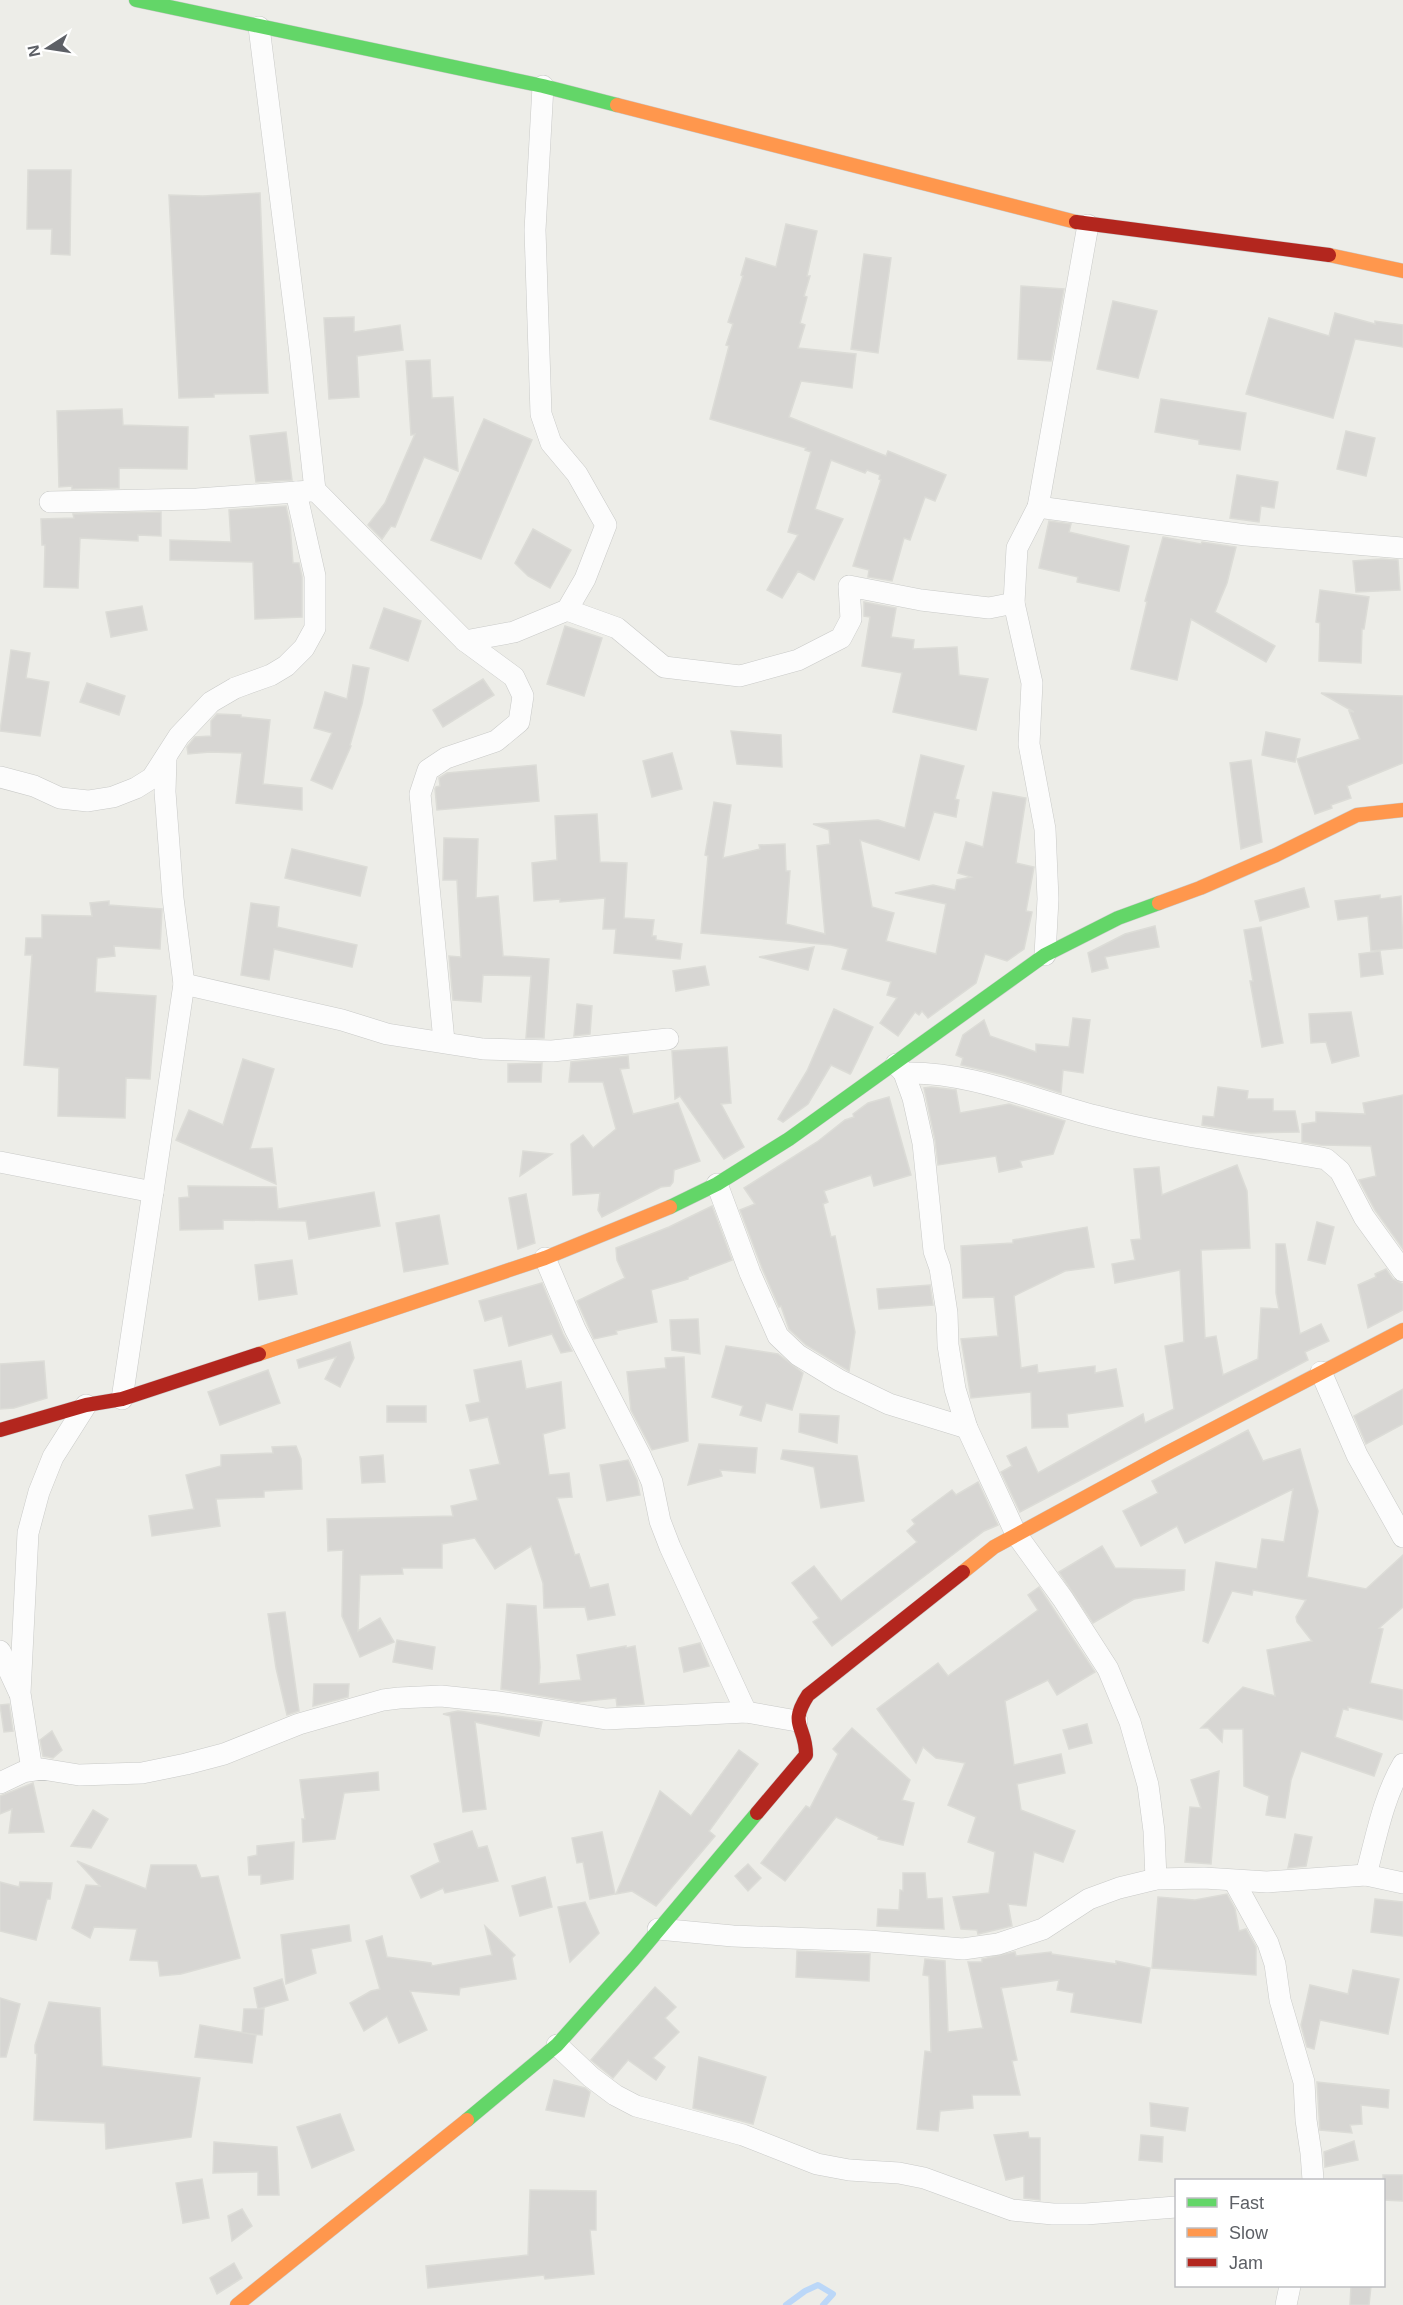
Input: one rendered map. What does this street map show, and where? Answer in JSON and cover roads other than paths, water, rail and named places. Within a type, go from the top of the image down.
[{"type":"street","points":[[136,0],[543,86],[1088,225],[1307,251],[1403,271]]},
{"type":"street","points":[[0,777],[34,786],[60,798],[88,801],[113,797],[136,788],[152,778],[179,736],[212,702],[235,688],[271,675],[286,666],[304,648],[315,628],[315,576],[305,491],[300,354],[259,27]]},
{"type":"street","points":[[465,641],[514,632],[567,610],[585,579],[606,525],[577,474],[551,443],[542,414],[535,230],[543,86]]},
{"type":"street","points":[[1045,955],[1048,899],[1045,830],[1029,744],[1032,683],[1014,603],[1017,548],[1038,507],[1088,225]]},
{"type":"street","points":[[50,502],[197,499],[305,491],[465,641],[514,677],[523,696],[519,722],[496,741],[446,758],[428,770],[420,794],[444,1041]]},
{"type":"street","points":[[1038,507],[1246,536],[1403,548]]},
{"type":"street","points":[[567,610],[617,628],[664,667],[740,676],[798,660],[841,638],[851,619],[849,586],[965,606],[989,608],[1014,603]]},
{"type":"street","points":[[122,1399],[184,984],[172,886],[165,792],[165,758]]},
{"type":"street","points":[[0,1430],[86,1405],[122,1399],[545,1258],[663,1211],[717,1184],[900,1069],[1045,955],[1118,918],[1200,888],[1276,855],[1357,815],[1403,810]]},
{"type":"street","points":[[184,984],[342,1020],[387,1034],[497,1050],[552,1051],[668,1039]]},
{"type":"street","points":[[900,1069],[964,1079],[1129,1124],[1326,1159],[1340,1171],[1364,1217],[1403,1271]]},
{"type":"street","points":[[900,1069],[913,1098],[923,1143],[934,1251],[940,1268],[947,1313],[949,1356],[955,1389],[967,1428],[1016,1534],[1063,1599],[1108,1669],[1130,1722],[1148,1785],[1154,1831],[1156,1879]]},
{"type":"street","points":[[0,1162],[153,1192]]},
{"type":"street","points":[[717,1184],[750,1273],[778,1336],[798,1355],[849,1385],[889,1404],[967,1428]]},
{"type":"street","points":[[545,1258],[575,1329],[652,1482],[660,1521],[670,1547],[746,1712]]},
{"type":"street","points":[[237,2305],[557,2045],[806,1755],[806,1741],[796,1721],[800,1707],[808,1695],[994,1547],[1403,1330]]},
{"type":"street","points":[[1321,1372],[1357,1455],[1403,1537]]},
{"type":"street","points":[[32,1770],[20,1693],[28,1533],[39,1492],[52,1457],[86,1405]]},
{"type":"street","points":[[0,1651],[20,1693]]},
{"type":"street","points":[[0,1783],[23,1772],[42,1769],[79,1775],[142,1773],[224,1754],[299,1725],[383,1700],[399,1698],[441,1696],[499,1702],[606,1719],[746,1712],[796,1721]]},
{"type":"street","points":[[1366,1875],[1384,1807],[1403,1764]]},
{"type":"street","points":[[658,1929],[733,1936],[869,1941],[963,1949],[998,1944],[1043,1929],[1089,1899],[1119,1888],[1156,1879],[1276,1881],[1366,1875],[1403,1883]]},
{"type":"street","points":[[1234,1881],[1268,1943],[1275,1964],[1280,2000],[1304,2082],[1313,2179]]},
{"type":"street","points":[[557,2045],[591,2076],[636,2106],[742,2135],[817,2164],[849,2170],[899,2172],[924,2178],[1012,2210],[1086,2214],[1175,2207]]},
{"type":"street","points":[[1286,2305],[1290,2287]]},
{"type":"waterway","points":[[786,2305],[805,2291],[818,2285],[833,2294],[823,2305]]}]
